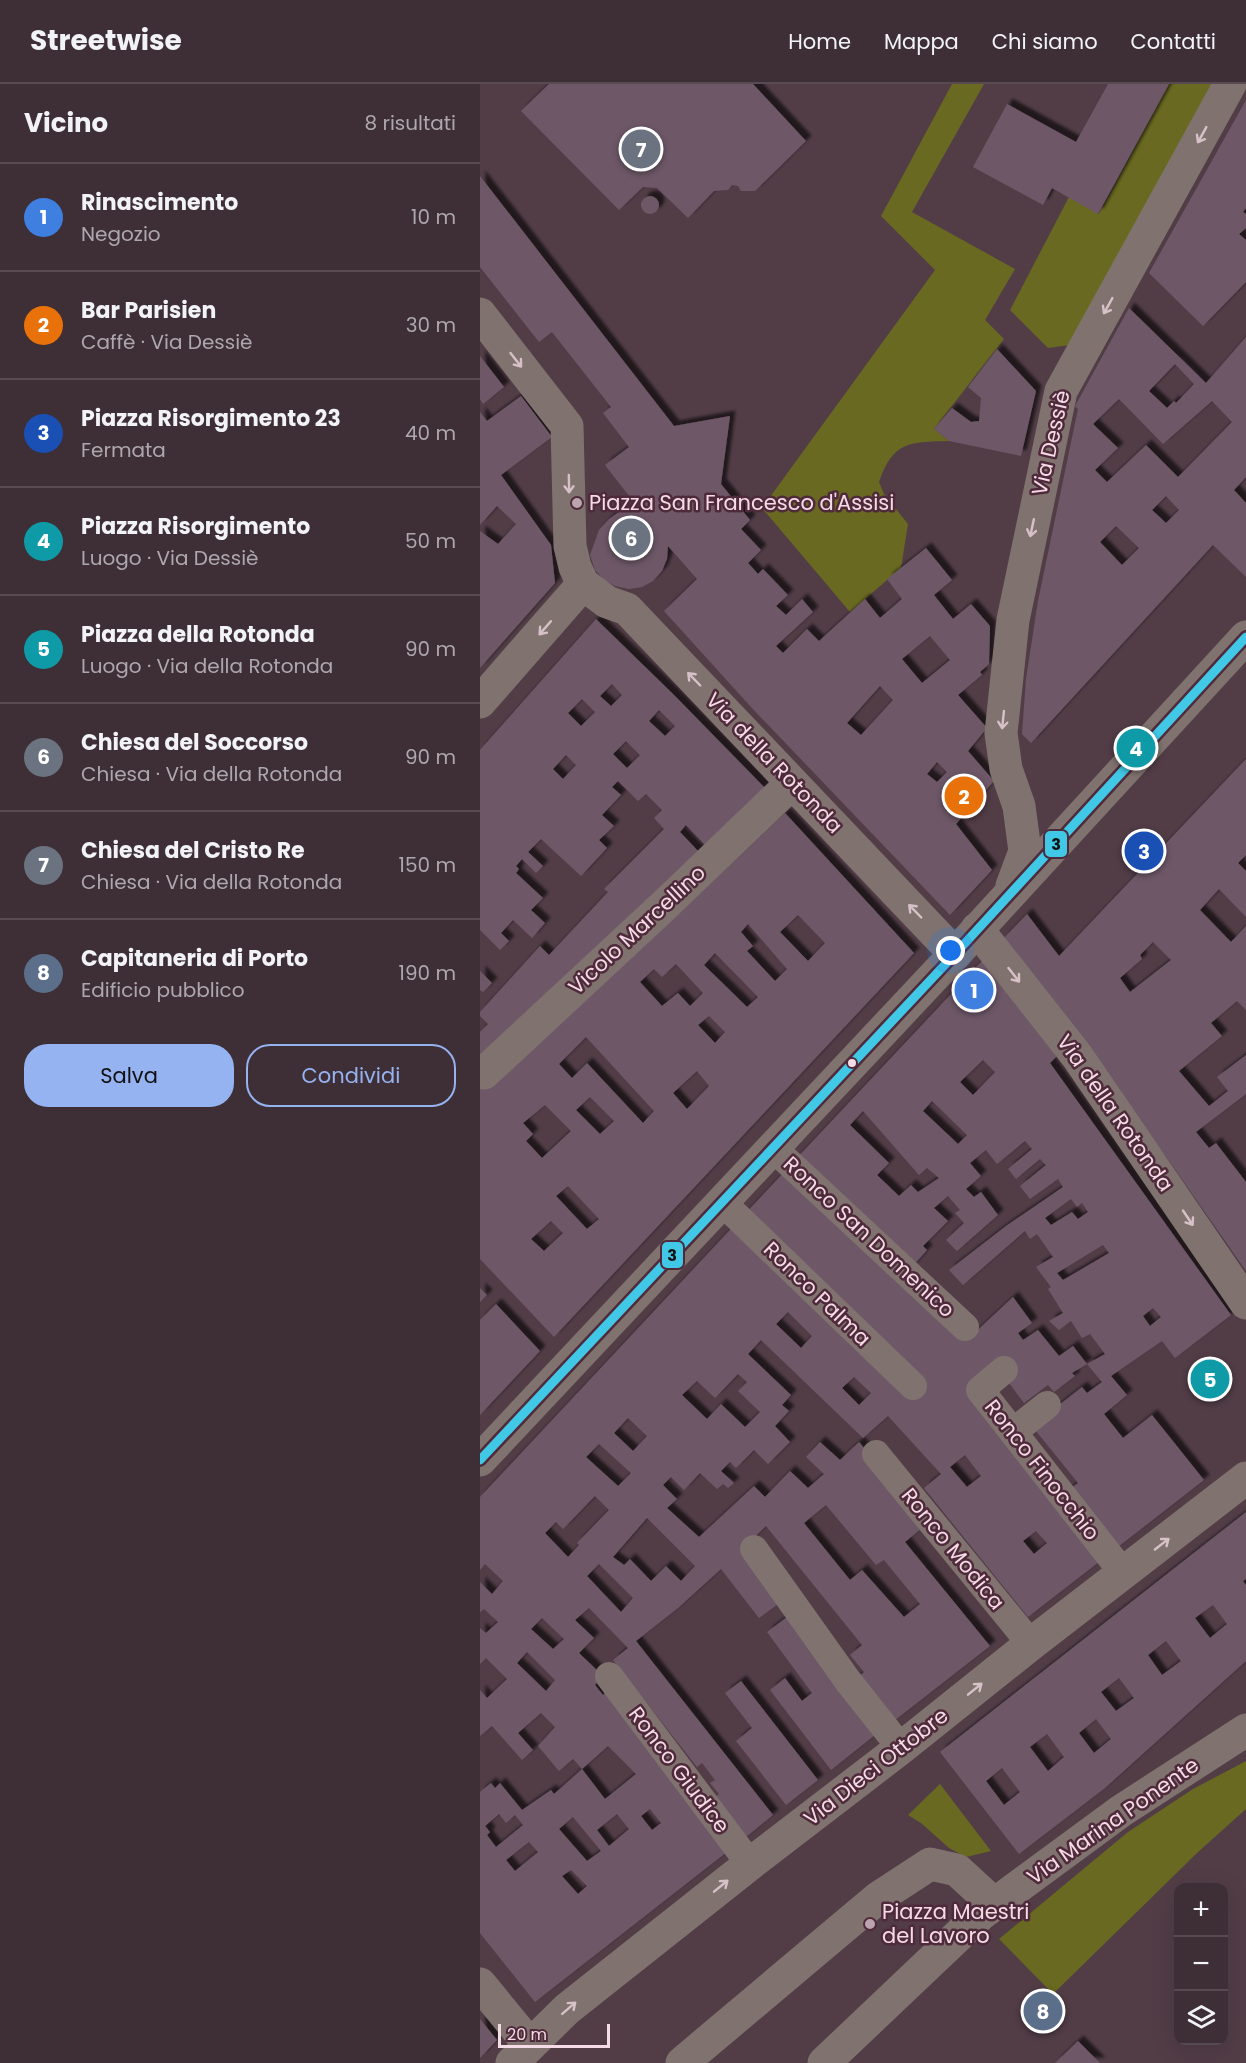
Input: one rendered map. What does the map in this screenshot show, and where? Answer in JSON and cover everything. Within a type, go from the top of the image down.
[{"type":"street","name":"Via Dessiè","points":[[1010,893],[1025,851],[1019,806],[1006,769],[1001,733],[1013,620],[1061,391],[1230,84]]},
{"type":"street","points":[[480,314],[567,426],[570,546],[575,567],[583,584],[480,702]]},
{"type":"street","name":"Via della Rotonda","points":[[583,584],[607,602],[627,609],[955,954]]},
{"type":"street","points":[[480,1460],[955,954],[1246,637]]},
{"type":"street","name":"Vicolo Marcellino","points":[[482,1072],[669,901],[792,783]]},
{"type":"street","points":[[1019,806],[1043,820],[1071,827]]},
{"type":"street","name":"Via della Rotonda","points":[[978,928],[1077,1056],[1246,1303]]},
{"type":"street","name":"Ronco San Domenico","points":[[773,1148],[965,1327]]},
{"type":"street","name":"Ronco Palma","points":[[722,1202],[913,1386]]},
{"type":"street","name":"Ronco Finocchio","points":[[1005,1370],[980,1390],[1124,1574]]},
{"type":"street","points":[[1013,1432],[1047,1405]]},
{"type":"street","name":"Ronco Modica","points":[[876,1454],[1031,1644]]},
{"type":"street","name":"Via Dieci Ottobre","points":[[521,2054],[567,2009],[1246,1478]]},
{"type":"street","points":[[754,1549],[848,1681],[901,1749]]},
{"type":"street","name":"Ronco Giudice","points":[[609,1676],[750,1864]]},
{"type":"street","name":"Via Marina Ponente","points":[[825,2063],[981,1914],[1121,1811],[1246,1730]]},
{"type":"street","points":[[682,2063],[878,1898],[930,1864],[957,1870],[994,1904]]},
{"type":"street","points":[[480,1984],[521,2054]]},
{"type":"shaded area","points":[[952,84],[984,84],[912,212],[1015,269],[985,320],[1004,339],[934,429],[949,441],[924,442],[905,446],[890,458],[879,482],[884,494],[908,524],[901,568],[850,612],[762,508],[935,270],[881,216]]},
{"type":"shaded area","points":[[1169,84],[1212,84],[1070,345],[1048,348],[1010,310],[1069,197],[1099,214]]},
{"type":"shaded area","points":[[1246,1761],[1246,1809],[1197,1853],[1053,1994],[999,1939],[1128,1832],[1193,1789]]},
{"type":"shaded area","points":[[940,1784],[991,1851],[966,1857],[949,1848],[921,1823],[908,1815]]},
{"type":"building","points":[[549,84],[753,84],[806,141],[755,191],[741,191],[738,186],[732,185],[728,190],[714,191],[688,218],[657,188],[643,187],[619,210],[521,111]]},
{"type":"building","points":[[1108,84],[1169,84],[1098,214],[1052,188],[1043,205],[973,167],[1007,104],[1076,142]]},
{"type":"building","points":[[1246,100],[1246,208],[1243,212],[1246,214],[1246,228],[1239,234],[1246,240],[1246,282],[1203,326],[1149,273]]},
{"type":"building","points":[[480,176],[674,426],[730,416],[721,484],[750,520],[741,529],[761,550],[748,563],[758,574],[763,569],[788,595],[776,606],[786,615],[802,599],[813,612],[776,646],[783,653],[807,629],[819,641],[865,599],[880,618],[902,599],[887,579],[926,548],[952,580],[934,595],[953,619],[971,604],[990,626],[989,664],[980,672],[982,675],[958,695],[987,728],[968,751],[994,781],[956,824],[992,870],[950,915],[751,707],[664,611],[697,579],[668,546],[667,559],[662,571],[653,581],[642,587],[629,589],[615,586],[604,580],[595,570],[590,555],[599,530],[619,512],[640,510],[605,465],[629,447],[603,413],[611,407],[552,332],[539,342],[480,267]],"holes":[[[930,636],[950,660],[922,683],[902,659]],[[880,686],[893,700],[861,735],[847,723]],[[937,762],[947,772],[937,782],[927,774]]]},
{"type":"building","points":[[646,196],[654,196],[659,201],[657,212],[646,214],[641,209],[641,201]]},
{"type":"building","points":[[1129,308],[1206,383],[1246,337],[1246,477],[1234,490],[1246,503],[1246,577],[1213,545],[1031,743],[1022,734],[1026,679],[1038,601],[1078,409],[1075,406]],"holes":[[[1175,364],[1194,384],[1176,403],[1174,401],[1167,408],[1149,391]],[[1119,399],[1163,444],[1212,401],[1232,422],[1178,477],[1146,445],[1107,482],[1095,470],[1118,448],[1093,424]],[[1166,496],[1179,510],[1166,523],[1152,510]],[[1116,526],[1139,548],[1122,565],[1100,542]]]},
{"type":"building","points":[[997,349],[1036,391],[1021,456],[949,441],[934,429],[952,408],[971,422],[979,421],[981,398],[968,387]]},
{"type":"building","points":[[480,356],[504,387],[483,404],[480,399]]},
{"type":"building","points":[[521,396],[552,437],[501,475],[551,545],[555,583],[480,668],[480,531],[498,544],[516,524],[497,506],[480,525],[480,412],[487,421]]},
{"type":"building","points":[[596,619],[765,788],[706,846],[686,825],[680,832],[699,852],[480,1058],[480,1032],[488,1024],[480,1016],[480,1012],[540,946],[549,955],[608,892],[604,889],[664,829],[654,818],[662,810],[646,794],[638,801],[618,781],[612,787],[621,795],[602,815],[614,826],[599,840],[607,848],[581,876],[541,839],[528,852],[543,866],[536,873],[522,859],[516,866],[519,869],[516,873],[543,898],[531,910],[545,923],[532,938],[513,920],[501,933],[509,941],[500,950],[480,930],[480,750]],"holes":[[[612,684],[622,695],[611,706],[600,696]],[[582,699],[595,712],[581,726],[568,713]],[[659,710],[675,726],[665,736],[649,721]],[[626,741],[640,755],[627,768],[613,754]],[[566,755],[576,765],[563,779],[553,769]]]},
{"type":"building","points":[[1246,759],[1246,855],[1238,863],[1246,871],[1246,917],[1219,889],[1200,910],[1231,942],[1246,926],[1246,1010],[1237,1001],[1211,1023],[1222,1036],[1179,1071],[1209,1106],[1228,1091],[1217,1077],[1246,1055],[1246,1094],[1196,1132],[1209,1148],[1216,1143],[1246,1182],[1246,1271],[1165,1155],[1004,938],[1027,914],[1059,956]],"holes":[[[1153,942],[1171,960],[1130,992],[1120,978],[1142,959],[1140,955]]]},
{"type":"building","points":[[785,813],[914,953],[554,1337],[480,1259],[480,1082],[680,913]],"holes":[[[798,915],[825,943],[808,961],[780,932]],[[748,924],[787,969],[775,981],[747,951],[753,946],[741,932]],[[715,953],[758,997],[747,1007],[704,965]],[[676,964],[703,993],[690,1006],[678,993],[662,1006],[640,982],[654,969],[662,977]],[[709,1016],[725,1032],[715,1043],[698,1025]],[[586,1037],[654,1111],[643,1123],[587,1063],[572,1078],[559,1064]],[[697,1071],[709,1086],[687,1109],[673,1093]],[[590,1097],[614,1121],[600,1134],[576,1110]],[[545,1105],[571,1131],[542,1158],[526,1141],[533,1134],[523,1123]],[[568,1186],[599,1219],[587,1229],[556,1196]],[[551,1221],[563,1233],[544,1251],[531,1239]]]},
{"type":"building","points":[[982,961],[1060,1053],[1050,1063],[1231,1315],[1175,1358],[1162,1341],[1111,1376],[1127,1395],[1104,1414],[1123,1438],[1152,1415],[1204,1480],[1114,1550],[1067,1491],[1078,1483],[1032,1426],[1082,1387],[1087,1393],[1102,1382],[1087,1364],[1105,1354],[1090,1334],[1082,1338],[1071,1321],[1059,1330],[1049,1321],[1063,1313],[1048,1289],[1051,1287],[1036,1267],[1053,1257],[1037,1234],[1030,1239],[1025,1231],[963,1285],[949,1270],[1006,1226],[1063,1187],[1058,1179],[1030,1199],[1020,1186],[1046,1165],[1040,1159],[1016,1179],[1008,1169],[1032,1149],[1025,1141],[997,1164],[986,1150],[970,1163],[981,1176],[966,1189],[974,1197],[981,1192],[998,1215],[957,1251],[946,1240],[964,1223],[955,1213],[960,1210],[948,1196],[934,1208],[948,1221],[923,1246],[927,1250],[911,1268],[796,1159]],"holes":[[[983,1060],[995,1072],[973,1095],[960,1082]],[[932,1101],[967,1135],[958,1144],[923,1111]],[[863,1111],[919,1175],[927,1168],[939,1178],[918,1192],[911,1185],[899,1196],[877,1175],[889,1163],[850,1125]],[[1071,1199],[1077,1207],[1082,1203],[1088,1212],[1078,1219],[1072,1212],[1051,1225],[1045,1218]],[[1103,1245],[1109,1253],[1063,1280],[1057,1273]],[[1153,1308],[1161,1317],[1150,1326],[1143,1316]]]},
{"type":"building","points":[[480,971],[492,983],[483,992],[480,990]]},
{"type":"building","points":[[787,1169],[968,1339],[1013,1297],[1032,1323],[1018,1333],[1023,1340],[1038,1330],[1059,1356],[1073,1346],[1087,1364],[1072,1373],[1075,1376],[1054,1392],[1048,1385],[1024,1403],[1006,1379],[972,1388],[1104,1558],[1028,1617],[924,1488],[941,1474],[888,1416],[863,1438],[761,1340],[748,1354],[791,1395],[782,1405],[789,1411],[775,1426],[790,1442],[768,1464],[754,1450],[736,1468],[730,1462],[721,1471],[734,1483],[728,1488],[723,1484],[717,1489],[700,1473],[684,1490],[671,1477],[663,1485],[677,1499],[667,1508],[699,1537],[754,1486],[765,1497],[790,1471],[808,1488],[824,1474],[806,1457],[820,1442],[840,1460],[859,1442],[928,1523],[905,1542],[990,1646],[890,1724],[855,1680],[864,1672],[850,1655],[862,1645],[766,1526],[742,1549],[781,1602],[759,1618],[721,1569],[678,1608],[636,1641],[773,1815],[741,1841],[715,1797],[719,1794],[710,1783],[715,1780],[702,1763],[697,1767],[613,1660],[628,1648],[589,1608],[575,1620],[594,1638],[579,1653],[603,1676],[595,1685],[603,1695],[609,1689],[732,1848],[535,2002],[480,1933],[480,1792],[491,1783],[495,1788],[500,1783],[522,1810],[551,1790],[554,1794],[582,1769],[573,1759],[559,1771],[538,1746],[555,1727],[541,1713],[518,1733],[533,1750],[522,1760],[492,1726],[480,1736],[480,1690],[487,1698],[507,1679],[486,1658],[480,1664],[480,1628],[486,1633],[498,1622],[484,1609],[480,1612],[480,1582],[492,1594],[503,1581],[485,1564],[480,1570],[480,1497]],"holes":[[[788,1312],[812,1336],[801,1348],[776,1324]],[[738,1374],[747,1382],[738,1391],[760,1412],[745,1427],[721,1404],[707,1419],[682,1395],[697,1381],[715,1398]],[[854,1377],[871,1393],[859,1405],[842,1388]],[[628,1418],[647,1436],[633,1451],[614,1433]],[[599,1444],[631,1473],[618,1486],[586,1457]],[[965,1455],[981,1476],[967,1487],[950,1467]],[[595,1496],[609,1510],[577,1543],[579,1545],[568,1557],[545,1533],[556,1522],[563,1529]],[[826,1505],[876,1565],[884,1560],[920,1604],[904,1617],[862,1570],[850,1580],[804,1523]],[[647,1518],[695,1566],[681,1581],[666,1566],[651,1581],[630,1559],[624,1565],[613,1557]],[[1036,1531],[1047,1543],[1034,1554],[1023,1541]],[[599,1564],[633,1598],[621,1612],[587,1576]],[[542,1618],[564,1639],[553,1649],[531,1629]],[[527,1652],[555,1680],[546,1691],[517,1663]],[[608,1746],[636,1774],[605,1799],[582,1769]],[[650,1809],[661,1823],[652,1830],[641,1816]],[[499,1814],[506,1823],[515,1815],[523,1825],[496,1847],[487,1835],[490,1832],[485,1826]],[[617,1814],[629,1829],[609,1846],[597,1830]],[[573,1817],[601,1851],[587,1861],[559,1829]],[[529,1842],[538,1852],[515,1871],[506,1860]],[[571,1870],[587,1886],[578,1894],[562,1876]]]},
{"type":"building","points":[[480,1288],[487,1295],[480,1302]]},
{"type":"building","points":[[496,1304],[540,1351],[480,1415],[480,1320]]},
{"type":"building","points":[[1246,1512],[1246,1579],[1243,1581],[1246,1585],[1246,1661],[1105,1788],[1019,1854],[940,1752]],"holes":[[[1213,1605],[1227,1624],[1210,1638],[1195,1618]],[[1166,1641],[1181,1661],[1162,1675],[1148,1655]],[[1119,1678],[1134,1698],[1116,1711],[1101,1692]],[[1096,1719],[1111,1739],[1094,1753],[1079,1733]],[[1047,1734],[1064,1757],[1048,1771],[1030,1747]],[[1002,1768],[1020,1792],[1004,1805],[986,1781]]]},
{"type":"building","points":[[791,1614],[880,1731],[831,1770],[770,1690],[785,1678],[802,1701],[812,1693],[767,1632]]},
{"type":"building","points":[[741,1681],[818,1780],[786,1805],[736,1741],[752,1728],[725,1693]]},
{"type":"building","points":[[480,2019],[497,2040],[480,2058]]},
{"type":"building","points":[[1078,2041],[1100,2063],[1055,2063]]},
{"type":"transit line","name":"3","points":[[480,1460],[955,954],[1246,637]]},
{"type":"place","name":"Chiesa del Cristo Re","points":[[641,149]]},
{"type":"place","name":"Piazza San Francesco d'Assisi","points":[[577,503]]},
{"type":"place","name":"Chiesa del Soccorso","points":[[631,538]]},
{"type":"place","name":"Piazza Risorgimento","points":[[1136,748]]},
{"type":"place","name":"Bar Parisien","points":[[964,796]]},
{"type":"place","name":"Piazza Risorgimento 23","points":[[1144,851]]},
{"type":"place","name":"Rinascimento","points":[[974,990]]},
{"type":"place","name":"Piazza della Rotonda","points":[[1210,1379]]},
{"type":"place","name":"Piazza Maestri del Lavoro","points":[[870,1924]]},
{"type":"place","name":"Capitaneria di Porto","points":[[1043,2011]]}]
